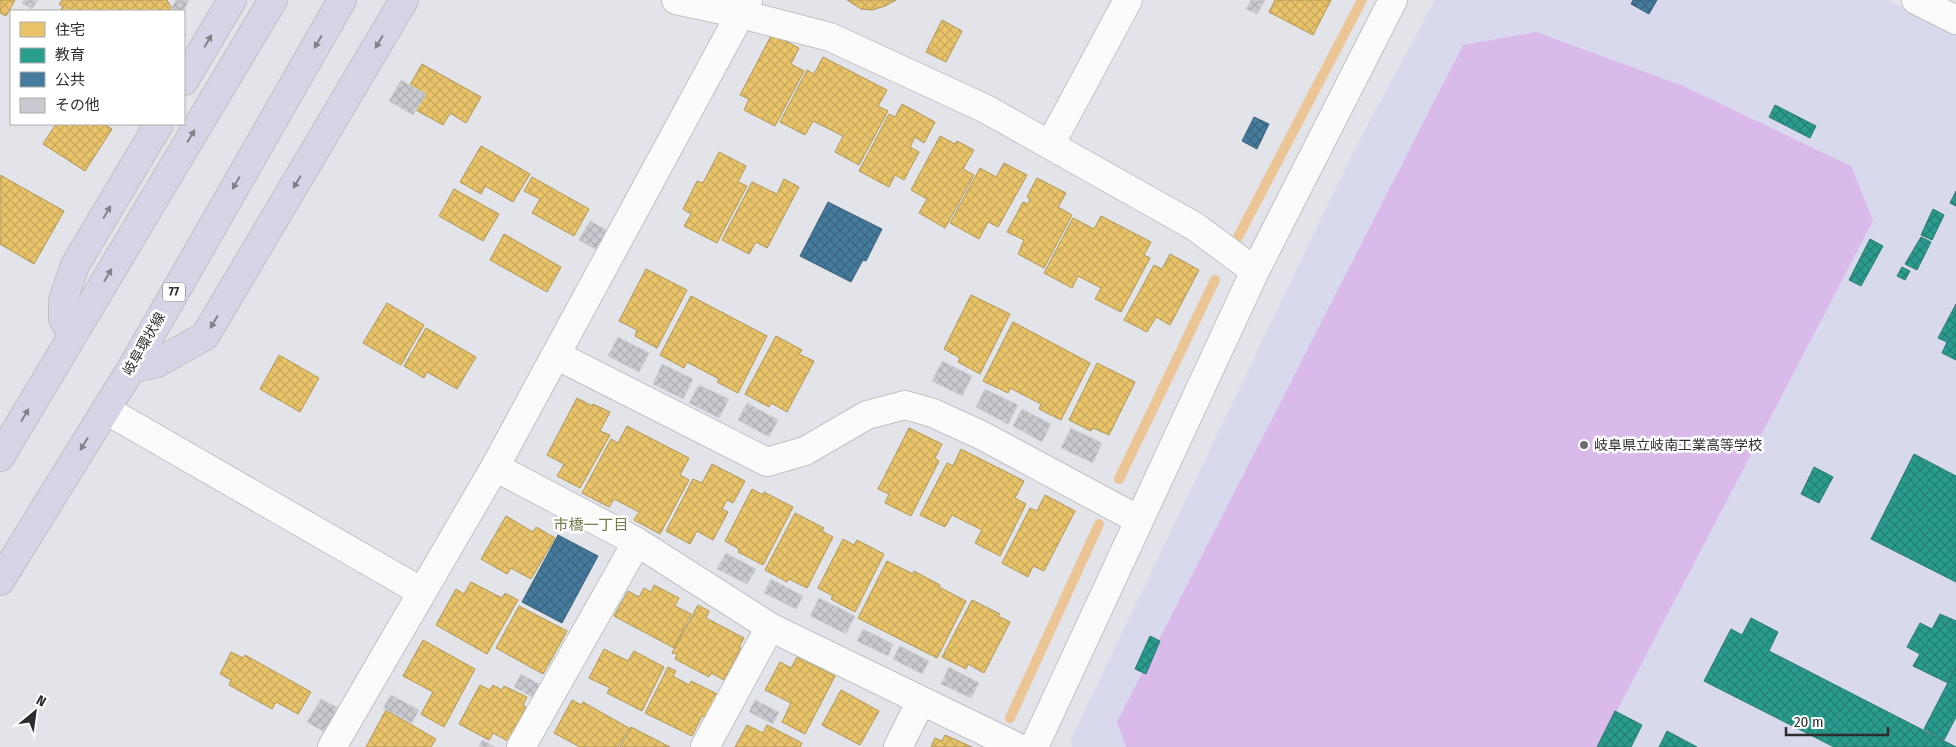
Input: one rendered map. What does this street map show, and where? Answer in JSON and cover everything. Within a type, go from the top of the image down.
[{"type":"main road","points":[[185,79],[232,0]]},
{"type":"main road","points":[[0,457],[273,0]]},
{"type":"main road","name":"岐阜環状線","points":[[0,581],[131,369],[342,0]]},
{"type":"main road","points":[[131,369],[157,363],[205,336],[404,0]]},
{"type":"main road","points":[[72,336],[63,318],[63,300],[75,266],[158,125]]},
{"type":"street","points":[[676,0],[744,7],[830,37],[986,109],[1194,226],[1255,271]]},
{"type":"street","points":[[1050,145],[1128,0]]},
{"type":"street","points":[[1034,747],[1255,271],[1393,0]]},
{"type":"street","points":[[1916,0],[1956,20]]},
{"type":"street","points":[[332,747],[495,467],[744,7]]},
{"type":"street","points":[[556,355],[767,462],[805,451],[867,415],[904,405],[924,411],[981,435],[1139,520]]},
{"type":"street","points":[[106,410],[422,592]]},
{"type":"street","points":[[495,467],[637,542],[770,627],[1016,747]]},
{"type":"street","points":[[521,747],[637,542]]},
{"type":"street","points":[[706,747],[770,627]]},
{"type":"street","points":[[898,747],[921,701]]},
{"type":"shaded area","name":"岐阜県立岐南工業高等学校","points":[[1435,0],[1888,0],[1956,35],[1956,747],[1072,747],[1070,741],[1354,150]]},
{"type":"shaded area","name":"岐阜県立岐南工業高等学校","points":[[1536,32],[1681,85],[1851,166],[1873,221],[1598,747],[1126,747],[1117,722],[1463,45]]},
{"type":"building: 住宅","points":[[0,0],[15,0],[6,16],[0,13]]},
{"type":"building: 住宅","points":[[62,0],[167,0],[172,10],[61,10],[63,7],[59,4]]},
{"type":"building: 住宅","points":[[847,0],[896,0],[872,10],[861,9]]},
{"type":"building: 住宅","points":[[1275,0],[1331,0],[1313,35],[1269,12]]},
{"type":"building: 住宅","points":[[942,20],[962,31],[946,62],[926,52]]},
{"type":"building: 住宅","points":[[772,34],[799,48],[791,64],[804,71],[775,126],[744,110],[749,99],[740,95]]},
{"type":"building: 住宅","points":[[823,57],[887,90],[878,106],[888,111],[859,165],[835,152],[843,136],[813,121],[805,135],[780,122],[807,70],[814,74]]},
{"type":"building: 住宅","points":[[422,64],[481,97],[466,123],[450,113],[443,125],[416,110],[426,94],[410,85]]},
{"type":"building: 住宅","points":[[902,104],[935,122],[924,143],[915,137],[910,147],[919,152],[904,180],[895,175],[889,187],[859,171],[889,114],[895,117]]},
{"type":"building: 住宅","points":[[55,125],[106,125],[112,129],[85,171],[43,144]]},
{"type":"building: 住宅","points":[[940,136],[955,144],[957,141],[974,150],[963,169],[974,175],[945,228],[919,213],[927,199],[911,190]]},
{"type":"building: 住宅","points":[[481,146],[530,174],[513,202],[485,186],[481,194],[460,182]]},
{"type":"building: 住宅","points":[[719,152],[746,166],[738,182],[747,186],[717,243],[684,226],[691,214],[683,209],[697,181],[703,183]]},
{"type":"building: 住宅","points":[[1004,163],[1027,175],[998,227],[988,222],[979,239],[950,223],[980,168],[996,177]]},
{"type":"building: 住宅","points":[[0,175],[64,211],[34,264],[0,244]]},
{"type":"building: 住宅","points":[[532,177],[589,209],[574,236],[532,213],[540,199],[524,191]]},
{"type":"building: 住宅","points":[[1037,178],[1066,193],[1058,207],[1072,215],[1044,268],[1018,254],[1024,240],[1007,232],[1023,202],[1028,204],[1030,199],[1027,197]]},
{"type":"building: 住宅","points":[[784,179],[799,187],[767,248],[756,242],[749,254],[722,240],[752,182],[777,194]]},
{"type":"building: 住宅","points":[[454,189],[499,214],[483,241],[439,216]]},
{"type":"building: 住宅","points":[[1101,216],[1151,242],[1144,255],[1150,258],[1121,312],[1095,299],[1101,288],[1078,276],[1072,288],[1044,273],[1073,218],[1094,229]]},
{"type":"building: 住宅","points":[[504,234],[561,267],[547,292],[490,260]]},
{"type":"building: 住宅","points":[[1170,254],[1199,270],[1170,325],[1156,317],[1147,332],[1124,320],[1154,265],[1162,269]]},
{"type":"building: 住宅","points":[[646,269],[687,290],[657,348],[635,336],[637,330],[619,321]]},
{"type":"building: 住宅","points":[[971,295],[1010,314],[980,374],[958,362],[960,358],[944,349]]},
{"type":"building: 住宅","points":[[691,296],[767,336],[738,393],[717,382],[719,379],[687,362],[684,368],[660,355]]},
{"type":"building: 住宅","points":[[387,303],[424,325],[401,365],[363,343]]},
{"type":"building: 住宅","points":[[1013,322],[1090,363],[1061,420],[1039,409],[1041,404],[1010,388],[1008,393],[983,381]]},
{"type":"building: 住宅","points":[[426,328],[476,357],[457,389],[427,372],[424,378],[404,366]]},
{"type":"building: 住宅","points":[[776,336],[802,350],[799,354],[814,361],[787,412],[771,403],[769,407],[745,394]]},
{"type":"building: 住宅","points":[[279,355],[319,378],[300,412],[260,389]]},
{"type":"building: 住宅","points":[[1097,363],[1135,382],[1109,435],[1093,428],[1091,431],[1069,420]]},
{"type":"building: 住宅","points":[[577,398],[592,406],[593,404],[610,412],[600,431],[610,435],[580,488],[557,476],[564,464],[547,455]]},
{"type":"building: 住宅","points":[[627,426],[689,458],[680,475],[689,480],[660,534],[634,520],[639,512],[614,499],[609,507],[582,493],[611,439],[618,443]]},
{"type":"building: 住宅","points":[[909,428],[942,444],[935,458],[939,461],[911,516],[885,503],[889,494],[878,489]]},
{"type":"building: 住宅","points":[[961,449],[1024,481],[1015,498],[1026,504],[1000,556],[975,543],[982,530],[952,515],[945,527],[920,515],[947,463],[953,466]]},
{"type":"building: 住宅","points":[[712,464],[745,481],[733,503],[727,500],[722,509],[728,512],[713,540],[697,531],[690,544],[666,531],[693,479],[702,483]]},
{"type":"building: 住宅","points":[[752,489],[763,495],[764,492],[793,507],[763,565],[738,552],[739,549],[725,541]]},
{"type":"building: 住宅","points":[[1045,495],[1075,511],[1044,571],[1033,566],[1028,577],[1002,563],[1030,508],[1037,511]]},
{"type":"building: 住宅","points":[[795,513],[824,528],[822,531],[833,537],[807,588],[789,579],[787,582],[765,570]]},
{"type":"building: 住宅","points":[[506,516],[533,532],[536,527],[555,538],[531,579],[511,568],[507,574],[481,559]]},
{"type":"building: 住宅","points":[[843,539],[854,545],[857,540],[884,554],[855,612],[831,599],[833,596],[818,588]]},
{"type":"building: 住宅","points":[[887,561],[913,574],[914,571],[966,601],[937,658],[858,618]]},
{"type":"building: 住宅","points":[[471,582],[502,598],[505,593],[518,600],[487,654],[436,625],[456,589],[464,594]]},
{"type":"building: 住宅","points":[[654,585],[679,598],[675,606],[691,614],[674,648],[614,616],[628,591],[639,597],[644,588],[651,592]]},
{"type":"building: 住宅","points":[[972,600],[1000,614],[998,616],[1010,622],[984,673],[968,664],[966,669],[942,657]]},
{"type":"building: 住宅","points":[[698,605],[709,611],[706,618],[744,638],[739,647],[741,648],[724,680],[711,673],[709,677],[675,659],[677,654],[672,653]]},
{"type":"building: 住宅","points":[[519,606],[567,631],[543,674],[496,648]]},
{"type":"building: 住宅","points":[[423,640],[475,669],[444,727],[421,714],[433,692],[403,676]]},
{"type":"building: 住宅","points":[[604,649],[628,661],[634,651],[664,667],[642,711],[607,693],[610,688],[589,678]]},
{"type":"building: 住宅","points":[[231,652],[243,658],[245,655],[311,692],[298,714],[276,702],[272,709],[229,685],[231,680],[220,674]]},
{"type":"building: 住宅","points":[[797,657],[835,676],[805,734],[782,722],[791,703],[765,690],[780,662],[791,668]]},
{"type":"building: 住宅","points":[[668,667],[676,671],[673,676],[689,685],[691,681],[719,695],[707,718],[702,716],[692,736],[645,713]]},
{"type":"building: 住宅","points":[[480,685],[490,690],[493,685],[502,690],[504,686],[527,697],[523,705],[526,707],[508,741],[493,733],[489,740],[459,724]]},
{"type":"building: 住宅","points":[[841,690],[879,711],[860,745],[822,725]]},
{"type":"building: 住宅","points":[[572,700],[581,705],[583,702],[629,728],[618,747],[580,747],[554,733]]},
{"type":"building: 住宅","points":[[386,710],[436,739],[431,747],[366,747]]},
{"type":"building: 住宅","points":[[747,725],[763,733],[767,725],[802,743],[800,747],[735,747]]},
{"type":"building: 住宅","points":[[631,727],[670,747],[620,747]]},
{"type":"building: 住宅","points":[[945,735],[972,747],[931,747],[935,738],[942,741]]},
{"type":"building: 教育","points":[[1775,105],[1816,126],[1810,138],[1769,117]]},
{"type":"building: 教育","points":[[1956,191],[1956,206],[1950,203]]},
{"type":"building: 教育","points":[[1933,209],[1944,215],[1932,240],[1921,235]]},
{"type":"building: 教育","points":[[1921,237],[1931,242],[1917,270],[1905,264]]},
{"type":"building: 教育","points":[[1870,239],[1883,246],[1861,286],[1849,280]]},
{"type":"building: 教育","points":[[1902,267],[1910,271],[1905,280],[1897,276]]},
{"type":"building: 教育","points":[[1956,304],[1956,360],[1942,353],[1947,342],[1938,338]]},
{"type":"building: 教育","points":[[1914,454],[1956,476],[1956,582],[1871,539]]},
{"type":"building: 教育","points":[[1814,467],[1833,477],[1819,503],[1801,494]]},
{"type":"building: 教育","points":[[1940,614],[1956,621],[1956,667],[1948,683],[1913,666],[1920,654],[1907,647],[1920,623],[1932,629]]},
{"type":"building: 教育","points":[[1751,618],[1778,632],[1769,651],[1956,747],[1834,747],[1704,681],[1731,629],[1742,635]]},
{"type":"building: 教育","points":[[1150,636],[1160,641],[1146,674],[1135,669]]},
{"type":"building: 教育","points":[[1956,667],[1956,717],[1944,740],[1924,729]]},
{"type":"building: 教育","points":[[1615,711],[1642,725],[1631,747],[1597,747]]},
{"type":"building: 教育","points":[[1667,731],[1697,747],[1659,747]]},
{"type":"building: 公共","points":[[1633,0],[1657,0],[1649,14],[1631,4]]},
{"type":"building: 公共","points":[[1254,117],[1269,124],[1257,149],[1242,141]]},
{"type":"building: 公共","points":[[828,202],[882,229],[866,261],[863,260],[851,282],[800,256]]},
{"type":"building: 公共","points":[[558,535],[598,556],[562,623],[522,602]]},
{"type":"building: その他","points":[[24,0],[38,0],[32,9],[22,3]]},
{"type":"building: その他","points":[[176,0],[189,0],[184,10],[172,10]]},
{"type":"building: その他","points":[[1251,0],[1265,0],[1257,14],[1246,9]]},
{"type":"building: その他","points":[[401,80],[426,94],[413,115],[389,101]]},
{"type":"building: その他","points":[[590,221],[608,231],[597,250],[579,240]]},
{"type":"building: その他","points":[[618,337],[649,353],[639,372],[608,356]]},
{"type":"building: その他","points":[[942,361],[972,376],[962,396],[932,381]]},
{"type":"building: その他","points":[[662,364],[693,379],[683,399],[653,384]]},
{"type":"building: その他","points":[[699,385],[729,399],[719,418],[689,403]]},
{"type":"building: その他","points":[[985,389],[1018,405],[1008,424],[976,407]]},
{"type":"building: その他","points":[[747,403],[778,420],[769,437],[738,420]]},
{"type":"building: その他","points":[[1022,409],[1051,424],[1042,442],[1013,426]]},
{"type":"building: その他","points":[[1071,428],[1102,443],[1093,463],[1061,448]]},
{"type":"building: その他","points":[[726,553],[756,569],[747,584],[717,569]]},
{"type":"building: その他","points":[[771,579],[803,596],[796,609],[764,593]]},
{"type":"building: その他","points":[[819,598],[855,616],[846,634],[810,616]]},
{"type":"building: その他","points":[[863,629],[893,644],[888,656],[857,641]]},
{"type":"building: その他","points":[[900,646],[929,661],[922,674],[893,659]]},
{"type":"building: その他","points":[[949,667],[979,683],[971,698],[941,684]]},
{"type":"building: その他","points":[[521,674],[541,685],[534,698],[514,687]]},
{"type":"building: その他","points":[[391,695],[419,710],[412,723],[383,708]]},
{"type":"building: その他","points":[[321,699],[342,710],[328,734],[307,722]]},
{"type":"building: その他","points":[[755,700],[779,712],[773,724],[749,712]]},
{"type":"building: その他","points":[[482,740],[495,747],[479,747]]},
{"type":"waterway","points":[[1238,237],[1362,0]]},
{"type":"waterway","points":[[1119,479],[1215,280]]},
{"type":"waterway","points":[[1010,718],[1099,524]]},
{"type":"place","name":"岐阜県立岐南工業高等学校","points":[[1584,445]]},
{"type":"district","name":"市橋一丁目","points":[[591,525]]}]
